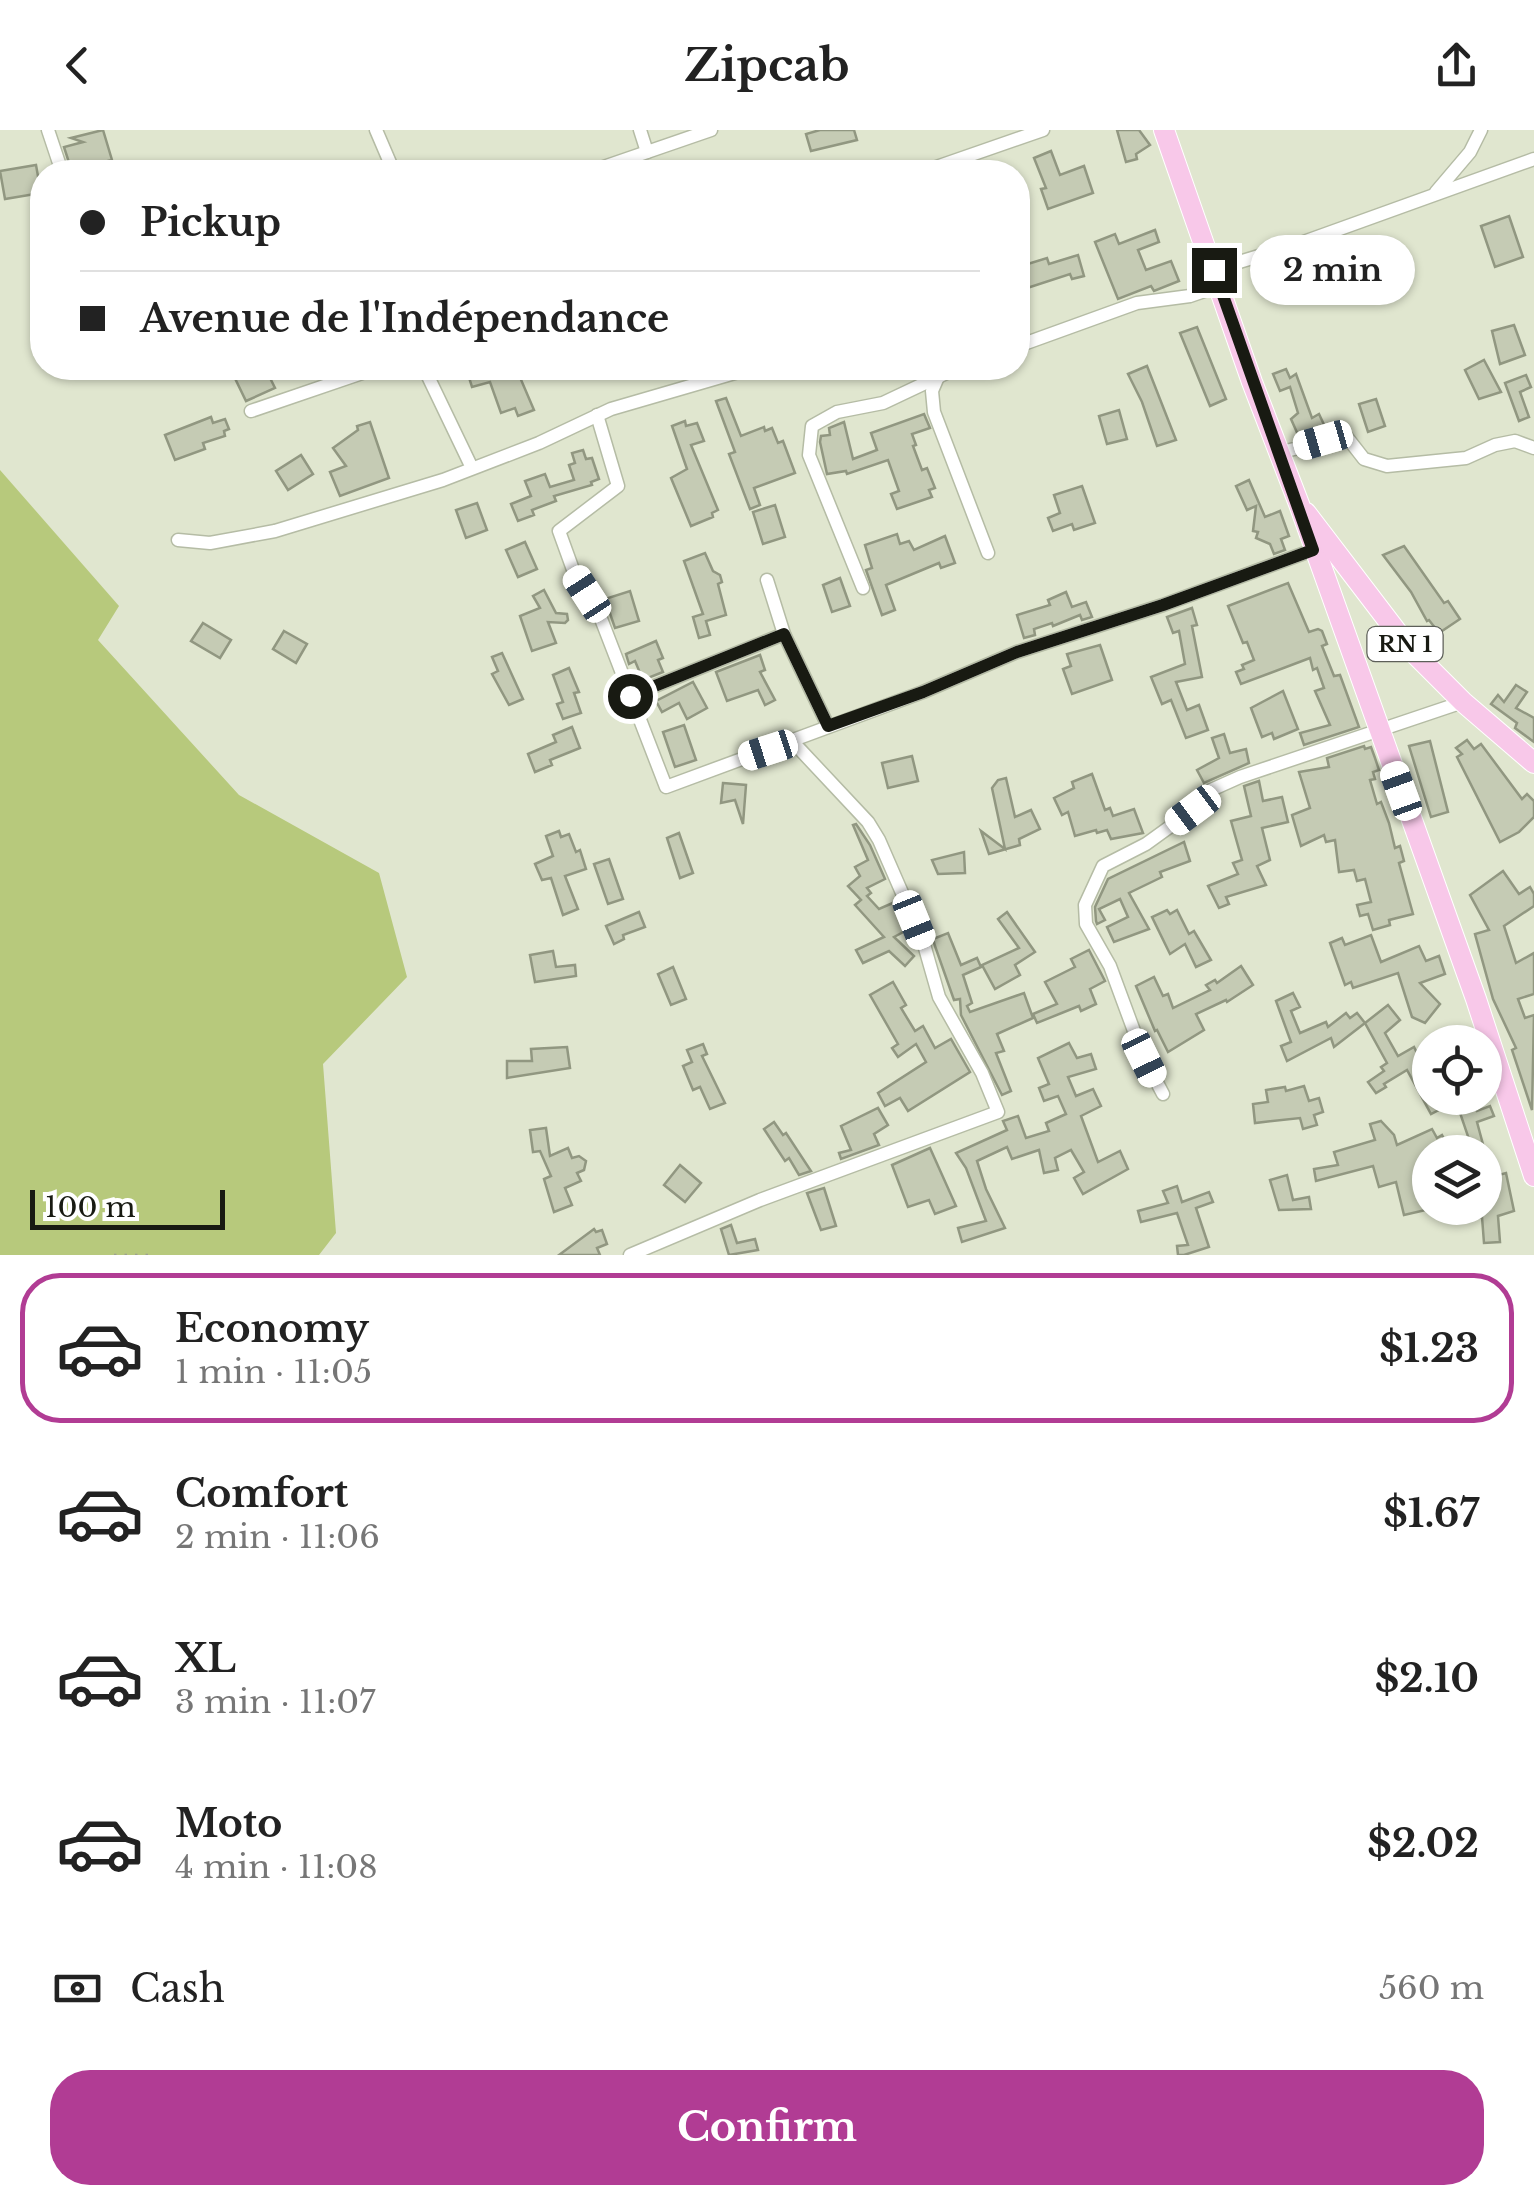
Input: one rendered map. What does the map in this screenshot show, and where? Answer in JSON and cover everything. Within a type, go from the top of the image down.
[{"type":"main road","points":[[1164,130],[1476,998],[1534,1176]]},
{"type":"main road","name":"RN 1","points":[[1299,504],[1408,648],[1462,702],[1534,763]]},
{"type":"street","points":[[48,130],[58,160]]},
{"type":"street","points":[[376,130],[389,160]]},
{"type":"street","points":[[640,130],[647,152]]},
{"type":"street","points":[[624,160],[711,130]]},
{"type":"street","points":[[957,160],[1043,130]]},
{"type":"street","points":[[1435,194],[1470,152],[1481,130]]},
{"type":"street","points":[[1030,342],[1137,303],[1190,296],[1216,278],[1534,159]]},
{"type":"street","points":[[250,411],[341,380]]},
{"type":"street","points":[[430,380],[472,468]]},
{"type":"street","points":[[178,540],[210,544],[240,540],[443,480],[597,415],[712,380]]},
{"type":"street","points":[[862,588],[809,455],[812,426],[837,412],[883,402],[919,380]]},
{"type":"street","points":[[932,380],[934,412],[988,553]]},
{"type":"street","points":[[597,415],[618,486],[559,531],[576,578],[598,611],[666,787],[793,742],[1017,652],[1163,605],[1313,550]]},
{"type":"street","points":[[1278,454],[1346,436],[1364,459],[1387,466],[1466,458],[1495,444],[1514,441],[1534,448]]},
{"type":"street","points":[[767,580],[784,634],[828,726]]},
{"type":"street","points":[[630,696],[784,634]]},
{"type":"street","points":[[1162,1094],[1144,1058],[1110,966],[1086,924],[1085,905],[1103,866],[1170,828],[1211,790],[1462,702]]},
{"type":"street","points":[[630,1255],[760,1200],[998,1112],[982,1073],[939,997],[923,940],[880,840],[793,742]]},
{"type":"path","points":[[114,1255],[149,1255]]},
{"type":"green space","points":[[0,470],[119,606],[98,640],[239,795],[379,873],[407,977],[323,1064],[336,1233],[319,1255],[0,1255]]},
{"type":"building","points":[[103,130],[112,160],[68,160],[64,147],[83,142],[71,138]]},
{"type":"building","points":[[854,130],[857,140],[811,151],[806,134]]},
{"type":"building","points":[[1117,130],[1139,130],[1150,145],[1136,154],[1137,159],[1126,162]]},
{"type":"building","points":[[1051,151],[1060,175],[1084,166],[1093,193],[1048,209],[1041,189],[1046,188],[1034,158]]},
{"type":"building","points":[[30,166],[30,195],[5,199],[0,171]]},
{"type":"building","points":[[1509,216],[1523,257],[1495,267],[1481,226]]},
{"type":"building","points":[[1155,230],[1159,242],[1138,250],[1146,270],[1171,261],[1179,281],[1154,291],[1151,286],[1118,299],[1095,242],[1115,234],[1119,244]]},
{"type":"building","points":[[1078,255],[1084,276],[1072,279],[1070,274],[1030,287],[1030,263],[1047,258],[1049,264]]},
{"type":"building","points":[[1514,325],[1525,355],[1500,364],[1492,331]]},
{"type":"building","points":[[1197,327],[1226,399],[1210,406],[1180,333]]},
{"type":"building","points":[[1484,360],[1501,392],[1479,399],[1465,370]]},
{"type":"building","points":[[1147,366],[1176,440],[1157,446],[1128,374]]},
{"type":"building","points":[[1286,369],[1290,378],[1296,374],[1312,418],[1319,414],[1326,429],[1299,437],[1291,419],[1298,413],[1290,387],[1280,391],[1273,374]]},
{"type":"building","points":[[1526,375],[1531,387],[1520,392],[1529,417],[1519,421],[1505,383]]},
{"type":"building","points":[[236,380],[271,380],[275,388],[246,401]]},
{"type":"building","points":[[470,380],[521,380],[534,410],[518,416],[515,408],[501,413],[490,382],[472,387]]},
{"type":"building","points":[[726,398],[741,436],[772,428],[778,443],[783,441],[795,473],[754,488],[760,505],[750,509],[729,454],[735,452],[716,401]]},
{"type":"building","points":[[1376,399],[1385,426],[1368,432],[1359,404]]},
{"type":"building","points":[[1119,410],[1127,439],[1107,444],[1099,416]]},
{"type":"building","points":[[924,414],[930,428],[912,434],[916,445],[913,446],[922,470],[927,468],[935,488],[929,490],[932,497],[897,509],[891,494],[899,491],[888,460],[847,474],[827,474],[820,442],[821,436],[830,435],[829,428],[844,422],[853,459],[877,450],[871,433]]},
{"type":"building","points":[[211,417],[213,423],[225,419],[229,429],[224,431],[225,436],[203,443],[205,449],[175,460],[165,435]]},
{"type":"building","points":[[685,421],[686,426],[697,423],[704,441],[691,445],[718,510],[712,513],[713,517],[691,526],[671,478],[687,469],[672,426]]},
{"type":"building","points":[[370,422],[389,478],[340,496],[330,472],[346,466],[333,448],[358,430],[357,426]]},
{"type":"building","points":[[583,450],[586,459],[592,458],[599,479],[592,485],[554,496],[556,501],[532,510],[534,515],[518,521],[511,504],[531,496],[525,481],[545,474],[550,487],[574,480],[569,465],[575,463],[572,453]]},
{"type":"building","points":[[301,455],[313,474],[288,490],[276,471]]},
{"type":"building","points":[[1249,480],[1265,517],[1280,511],[1289,536],[1281,539],[1285,550],[1274,554],[1270,544],[1256,538],[1256,506],[1247,510],[1236,486]]},
{"type":"building","points":[[1082,486],[1095,523],[1074,530],[1072,524],[1053,531],[1048,518],[1060,513],[1054,495]]},
{"type":"building","points":[[477,503],[487,530],[466,538],[456,510]]},
{"type":"building","points":[[775,505],[785,537],[763,544],[753,512]]},
{"type":"building","points":[[897,534],[900,544],[909,541],[914,550],[945,536],[955,563],[941,568],[939,563],[886,585],[895,610],[882,615],[866,570],[872,568],[865,545]]},
{"type":"building","points":[[525,542],[537,569],[518,577],[506,550]]},
{"type":"building","points":[[1404,546],[1460,619],[1439,633],[1383,555]]},
{"type":"building","points":[[705,553],[713,571],[720,575],[722,582],[718,584],[726,615],[706,621],[710,635],[699,638],[693,617],[703,614],[684,561]]},
{"type":"building","points":[[840,578],[850,606],[832,612],[823,585]]},
{"type":"building","points":[[1288,583],[1309,632],[1322,631],[1327,644],[1322,646],[1334,676],[1340,675],[1359,727],[1304,745],[1300,733],[1330,725],[1315,691],[1324,688],[1317,668],[1313,670],[1310,658],[1241,684],[1236,672],[1254,660],[1228,606]]},
{"type":"building","points":[[544,590],[556,613],[567,614],[568,620],[548,622],[556,643],[532,651],[520,616],[540,608],[533,596]]},
{"type":"building","points":[[630,591],[639,621],[615,628],[605,599]]},
{"type":"building","points":[[1066,592],[1072,607],[1086,602],[1092,617],[1082,620],[1080,615],[1053,626],[1052,623],[1034,629],[1035,635],[1024,638],[1017,615],[1050,605],[1048,600]]},
{"type":"building","points":[[1192,608],[1202,677],[1176,682],[1187,710],[1199,705],[1208,730],[1186,738],[1171,700],[1162,704],[1151,677],[1185,664],[1179,631],[1173,633],[1167,617]]},
{"type":"building","points":[[203,623],[231,640],[220,658],[191,641]]},
{"type":"building","points":[[284,631],[307,644],[296,663],[273,649]]},
{"type":"building","points":[[656,641],[663,658],[658,660],[663,672],[643,680],[635,661],[629,664],[626,654]]},
{"type":"building","points":[[1100,645],[1112,680],[1072,694],[1063,669],[1071,666],[1067,654]]},
{"type":"building","points":[[502,653],[523,699],[509,705],[492,674],[498,671],[492,657]]},
{"type":"building","points":[[760,655],[765,670],[760,672],[775,700],[765,705],[758,690],[727,701],[716,672]]},
{"type":"building","points":[[569,668],[579,692],[574,693],[581,713],[563,719],[557,704],[563,702],[553,675]]},
{"type":"building","points":[[693,682],[707,708],[687,719],[679,703],[662,712],[656,701]]},
{"type":"building","points":[[1516,685],[1527,692],[1516,708],[1534,718],[1534,742],[1491,704],[1498,695],[1504,702]]},
{"type":"building","points":[[1283,691],[1298,729],[1274,739],[1272,733],[1262,737],[1251,708]]},
{"type":"building","points":[[684,725],[696,760],[675,767],[663,732]]},
{"type":"building","points":[[572,727],[580,748],[550,760],[552,765],[535,772],[528,754],[556,742],[553,735]]},
{"type":"building","points":[[1224,734],[1230,753],[1246,749],[1249,763],[1204,783],[1197,770],[1219,758],[1212,738]]},
{"type":"building","points":[[1467,740],[1474,749],[1481,744],[1522,799],[1527,794],[1534,801],[1534,817],[1519,832],[1500,842],[1457,757],[1462,754],[1456,748]]},
{"type":"building","points":[[1430,741],[1448,812],[1431,817],[1409,746]]},
{"type":"building","points":[[1371,747],[1379,770],[1373,772],[1375,779],[1370,780],[1395,848],[1400,846],[1404,861],[1399,863],[1413,914],[1389,920],[1390,925],[1373,930],[1368,914],[1360,916],[1357,905],[1371,902],[1365,879],[1357,881],[1354,870],[1339,872],[1335,840],[1326,842],[1324,835],[1301,846],[1292,815],[1310,808],[1299,772],[1329,767],[1327,758]]},
{"type":"building","points":[[912,756],[918,781],[888,788],[882,763]]},
{"type":"building","points":[[1092,774],[1105,810],[1110,808],[1113,816],[1134,809],[1143,833],[1111,839],[1107,830],[1096,830],[1075,836],[1068,812],[1062,815],[1054,798],[1074,788],[1072,782]]},
{"type":"building","points":[[1006,778],[1015,817],[1031,810],[1040,829],[1019,839],[1020,845],[989,854],[981,831],[1005,849],[992,788],[998,780]]},
{"type":"building","points":[[1259,781],[1263,801],[1282,797],[1288,822],[1262,828],[1270,860],[1257,866],[1266,885],[1226,897],[1229,904],[1219,908],[1208,886],[1238,874],[1233,863],[1242,860],[1231,821],[1251,816],[1244,786]]},
{"type":"building","points":[[723,783],[746,785],[743,824],[735,800],[721,803]]},
{"type":"building","points":[[856,824],[885,879],[867,888],[871,893],[867,896],[879,909],[895,902],[907,930],[894,937],[914,956],[905,966],[889,951],[863,963],[856,950],[884,937],[855,905],[861,900],[848,886],[860,876],[855,867],[868,860],[853,825]]},
{"type":"building","points":[[559,831],[561,837],[569,834],[586,869],[565,876],[578,909],[563,915],[551,878],[542,880],[535,864],[553,856],[546,836]]},
{"type":"building","points":[[679,833],[693,873],[680,878],[667,838]]},
{"type":"building","points":[[1184,842],[1190,861],[1160,872],[1162,877],[1129,893],[1149,929],[1114,942],[1107,927],[1128,917],[1120,899],[1099,909],[1105,920],[1097,924],[1095,907],[1108,879]]},
{"type":"building","points":[[964,852],[965,873],[938,874],[932,860]]},
{"type":"building","points":[[609,859],[623,899],[608,904],[594,864]]},
{"type":"building","points":[[1503,871],[1519,894],[1530,887],[1534,894],[1534,906],[1504,926],[1516,963],[1534,953],[1534,994],[1518,999],[1525,1018],[1534,1015],[1532,1110],[1512,1050],[1516,1048],[1493,999],[1475,934],[1489,930],[1470,895]]},
{"type":"building","points":[[1167,910],[1170,914],[1177,910],[1189,934],[1194,931],[1211,960],[1196,967],[1185,944],[1170,954],[1152,917]]},
{"type":"building","points":[[639,912],[645,927],[623,935],[624,939],[614,944],[606,926]]},
{"type":"building","points":[[1007,912],[1035,952],[1015,965],[1020,975],[995,989],[982,965],[1019,948],[998,919]]},
{"type":"building","points":[[948,933],[961,965],[977,958],[981,967],[963,975],[972,1003],[967,1006],[970,1012],[1024,993],[1033,1018],[997,1034],[1004,1051],[996,1053],[1011,1091],[1002,1095],[961,1015],[960,999],[954,1000],[935,946],[933,939]]},
{"type":"building","points":[[1371,935],[1381,962],[1419,946],[1426,961],[1439,956],[1445,974],[1420,983],[1440,1004],[1425,1023],[1412,1017],[1398,973],[1353,988],[1351,982],[1345,985],[1330,943],[1342,938],[1345,945]]},
{"type":"building","points":[[1089,950],[1105,981],[1090,989],[1096,1004],[1081,1011],[1079,1006],[1037,1023],[1033,1014],[1057,1004],[1045,982],[1075,967],[1071,959]]},
{"type":"building","points":[[553,951],[556,967],[575,965],[576,976],[535,982],[530,955]]},
{"type":"building","points":[[1241,966],[1253,985],[1227,1002],[1196,1014],[1204,1030],[1168,1052],[1136,986],[1154,977],[1163,996],[1168,994],[1173,1008],[1210,990],[1206,985],[1215,980],[1217,983]]},
{"type":"building","points":[[673,967],[686,999],[671,1005],[658,974]]},
{"type":"building","points":[[893,982],[906,1005],[901,1008],[915,1031],[923,1026],[935,1048],[951,1039],[970,1072],[908,1111],[900,1098],[885,1106],[878,1093],[926,1062],[916,1044],[898,1057],[892,1048],[898,1044],[870,995]]},
{"type":"building","points":[[1293,993],[1300,1007],[1291,1011],[1300,1033],[1326,1022],[1328,1027],[1346,1013],[1350,1018],[1357,1013],[1365,1023],[1334,1047],[1331,1038],[1287,1061],[1281,1046],[1291,1042],[1276,1001]]},
{"type":"building","points":[[1388,1005],[1400,1020],[1385,1033],[1398,1056],[1412,1048],[1412,1079],[1407,1070],[1376,1093],[1368,1082],[1384,1071],[1381,1067],[1387,1063],[1365,1023]]},
{"type":"building","points":[[1069,1043],[1077,1058],[1091,1054],[1096,1069],[1068,1077],[1076,1096],[1093,1089],[1101,1106],[1081,1116],[1098,1162],[1120,1151],[1128,1169],[1083,1194],[1074,1178],[1084,1172],[1071,1150],[1055,1158],[1058,1170],[1044,1173],[1039,1150],[1012,1159],[1007,1147],[977,1161],[1005,1228],[962,1242],[958,1228],[986,1221],[966,1168],[956,1153],[1007,1130],[1003,1121],[1018,1116],[1026,1138],[1049,1131],[1046,1123],[1066,1114],[1058,1096],[1044,1101],[1039,1088],[1049,1084],[1038,1058]]},
{"type":"building","points":[[703,1044],[707,1054],[702,1056],[725,1103],[710,1109],[700,1087],[693,1090],[683,1066],[692,1062],[687,1050]]},
{"type":"building","points":[[567,1047],[570,1068],[507,1078],[507,1061],[532,1061],[531,1049]]},
{"type":"building","points":[[1304,1086],[1309,1101],[1319,1098],[1323,1112],[1314,1115],[1317,1125],[1303,1129],[1300,1118],[1255,1123],[1253,1104],[1268,1102],[1266,1090],[1285,1087],[1286,1091]]},
{"type":"building","points":[[878,1108],[888,1125],[874,1134],[879,1145],[841,1159],[839,1153],[851,1150],[841,1126]]},
{"type":"building","points":[[1461,1115],[1494,1115],[1477,1122],[1480,1135],[1468,1135]]},
{"type":"building","points":[[1381,1121],[1394,1135],[1397,1145],[1412,1138],[1412,1213],[1404,1215],[1396,1182],[1379,1187],[1373,1166],[1316,1181],[1314,1169],[1338,1165],[1334,1152],[1375,1140],[1370,1124]]},
{"type":"building","points":[[774,1122],[811,1171],[799,1175],[789,1158],[785,1161],[764,1129]]},
{"type":"building","points":[[546,1128],[550,1156],[568,1148],[572,1158],[579,1156],[586,1161],[584,1170],[577,1173],[581,1181],[565,1188],[572,1205],[554,1212],[544,1179],[551,1176],[540,1151],[533,1152],[530,1130]]},
{"type":"building","points":[[930,1148],[956,1206],[935,1214],[929,1200],[908,1207],[892,1165]]},
{"type":"building","points":[[680,1165],[701,1183],[685,1202],[664,1185]]},
{"type":"building","points":[[1506,1173],[1514,1211],[1502,1215],[1502,1174]]},
{"type":"building","points":[[1287,1175],[1293,1200],[1309,1197],[1311,1209],[1279,1210],[1270,1180]]},
{"type":"building","points":[[1177,1186],[1182,1202],[1209,1192],[1213,1202],[1196,1208],[1209,1247],[1184,1255],[1178,1255],[1177,1246],[1188,1245],[1177,1213],[1141,1222],[1138,1211],[1168,1203],[1163,1191]]},
{"type":"building","points":[[824,1188],[836,1226],[821,1230],[807,1193]]},
{"type":"building","points":[[731,1225],[737,1243],[755,1239],[758,1250],[729,1255],[721,1229]]},
{"type":"building","points":[[1483,1225],[1499,1225],[1500,1242],[1484,1243]]},
{"type":"building","points":[[594,1229],[602,1230],[607,1244],[597,1248],[600,1255],[559,1255]]},
{"type":"route","points":[[630,696],[784,634],[828,726],[1017,652],[1163,605],[1313,550],[1214,270]]}]
